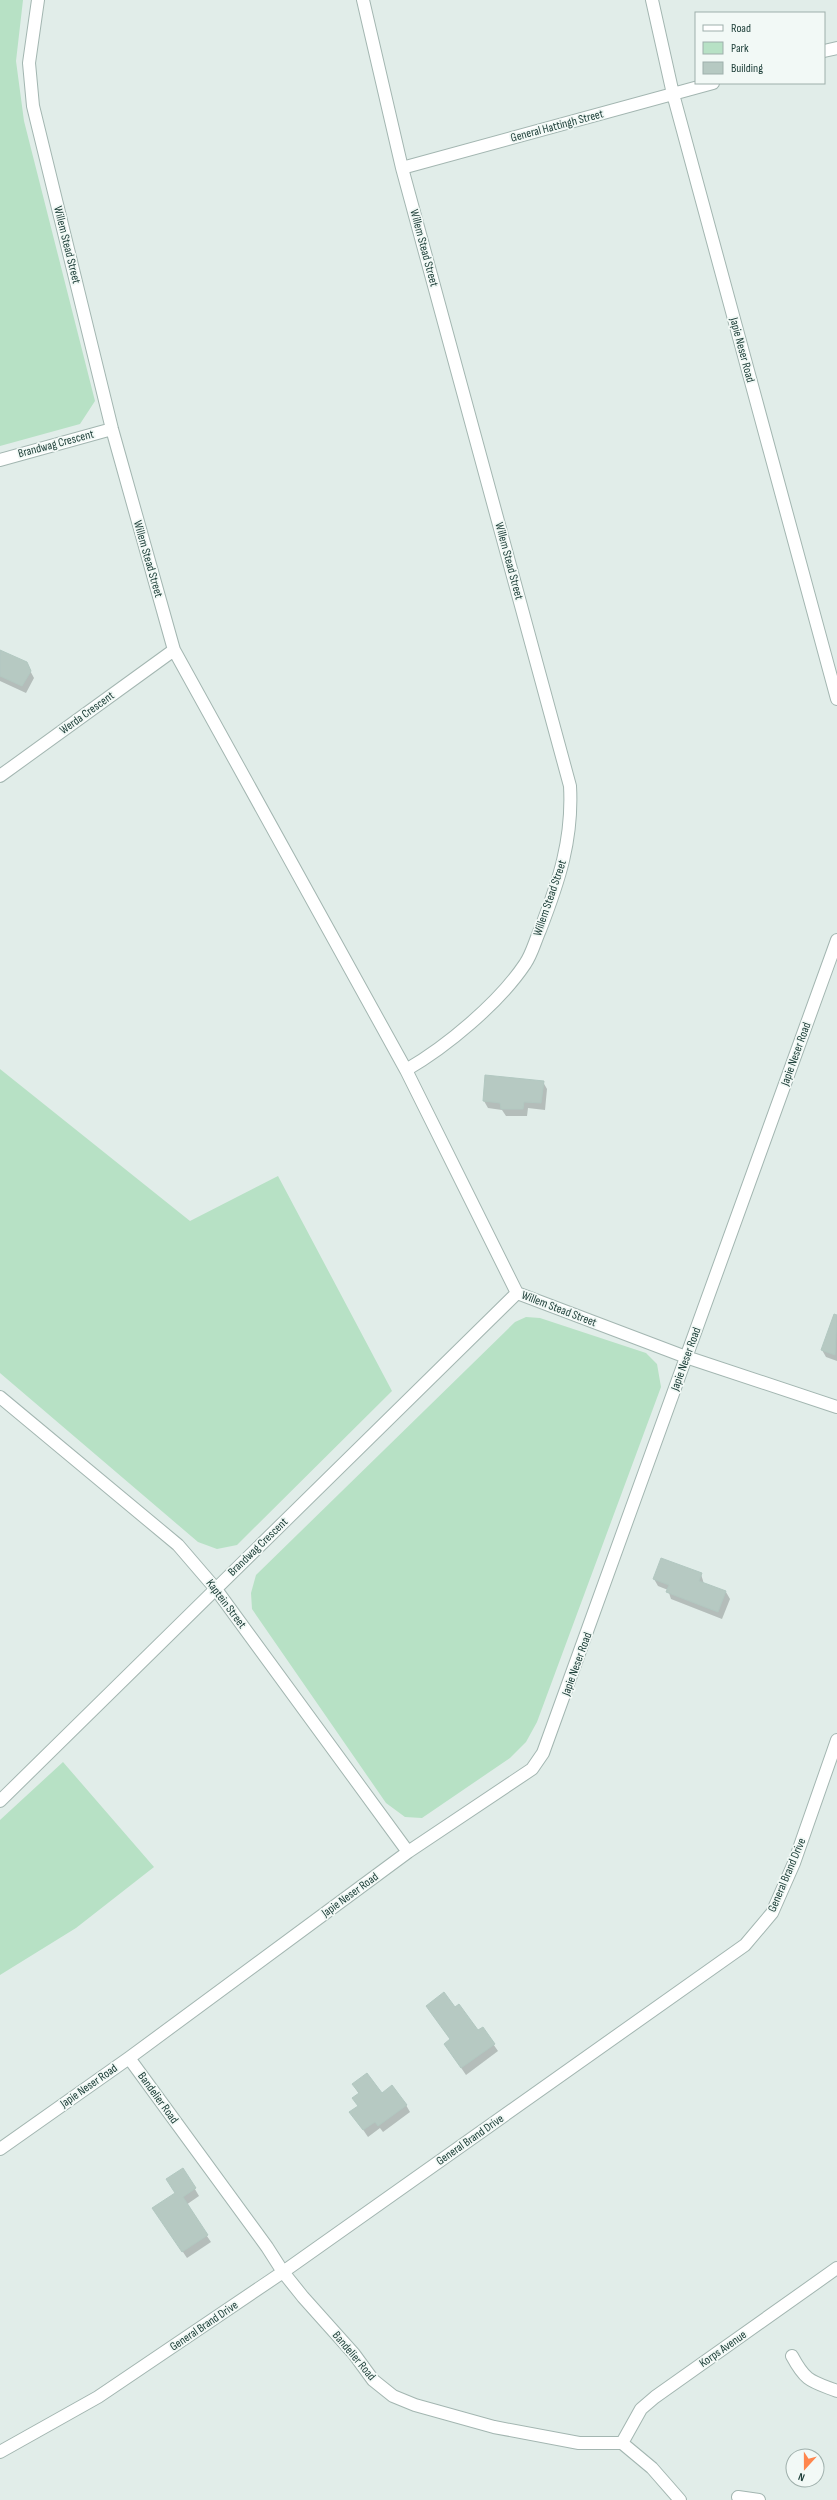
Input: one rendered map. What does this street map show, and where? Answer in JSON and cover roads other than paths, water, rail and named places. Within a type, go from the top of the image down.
[{"type":"street","name":"Willem Stead Street","points":[[38,0],[29,63],[33,106],[112,429],[174,650],[406,1070],[517,1293],[686,1357],[837,1407]]},
{"type":"street","name":"Willem Stead Street","points":[[363,0],[402,168],[570,786],[571,815],[562,870],[526,963],[496,1000],[433,1055],[406,1070]]},
{"type":"street","name":"Japie Neser Road","points":[[652,0],[673,94],[837,699]]},
{"type":"street","points":[[825,51],[837,48]]},
{"type":"street","name":"General Hattingh Street","points":[[402,168],[709,84]]},
{"type":"street","name":"Brandwag Crescent","points":[[0,460],[112,429]]},
{"type":"street","name":"Werda Crescent","points":[[0,776],[174,650]]},
{"type":"street","name":"Japie Neser Road","points":[[0,2149],[129,2058],[408,1852],[532,1769],[543,1753],[837,940]]},
{"type":"street","name":"Brandwag Crescent","points":[[0,1801],[517,1293]]},
{"type":"street","name":"Kaptein Street","points":[[0,1397],[178,1545],[216,1588],[408,1852]]},
{"type":"street","name":"General Brand Drive","points":[[0,2452],[98,2398],[283,2272],[745,1945],[772,1913],[794,1863],[837,1740]]},
{"type":"street","name":"Bandelier Road","points":[[129,2058],[267,2247],[283,2272],[354,2354],[373,2380],[393,2396],[415,2405],[508,2430],[579,2443],[622,2443]]},
{"type":"street","name":"Korps Avenue","points":[[622,2443],[641,2409],[655,2397],[837,2268]]},
{"type":"street","points":[[792,2356],[802,2374],[809,2380],[837,2391]]},
{"type":"street","points":[[622,2443],[652,2468],[680,2500]]},
{"type":"street","points":[[738,2497],[759,2500]]}]
